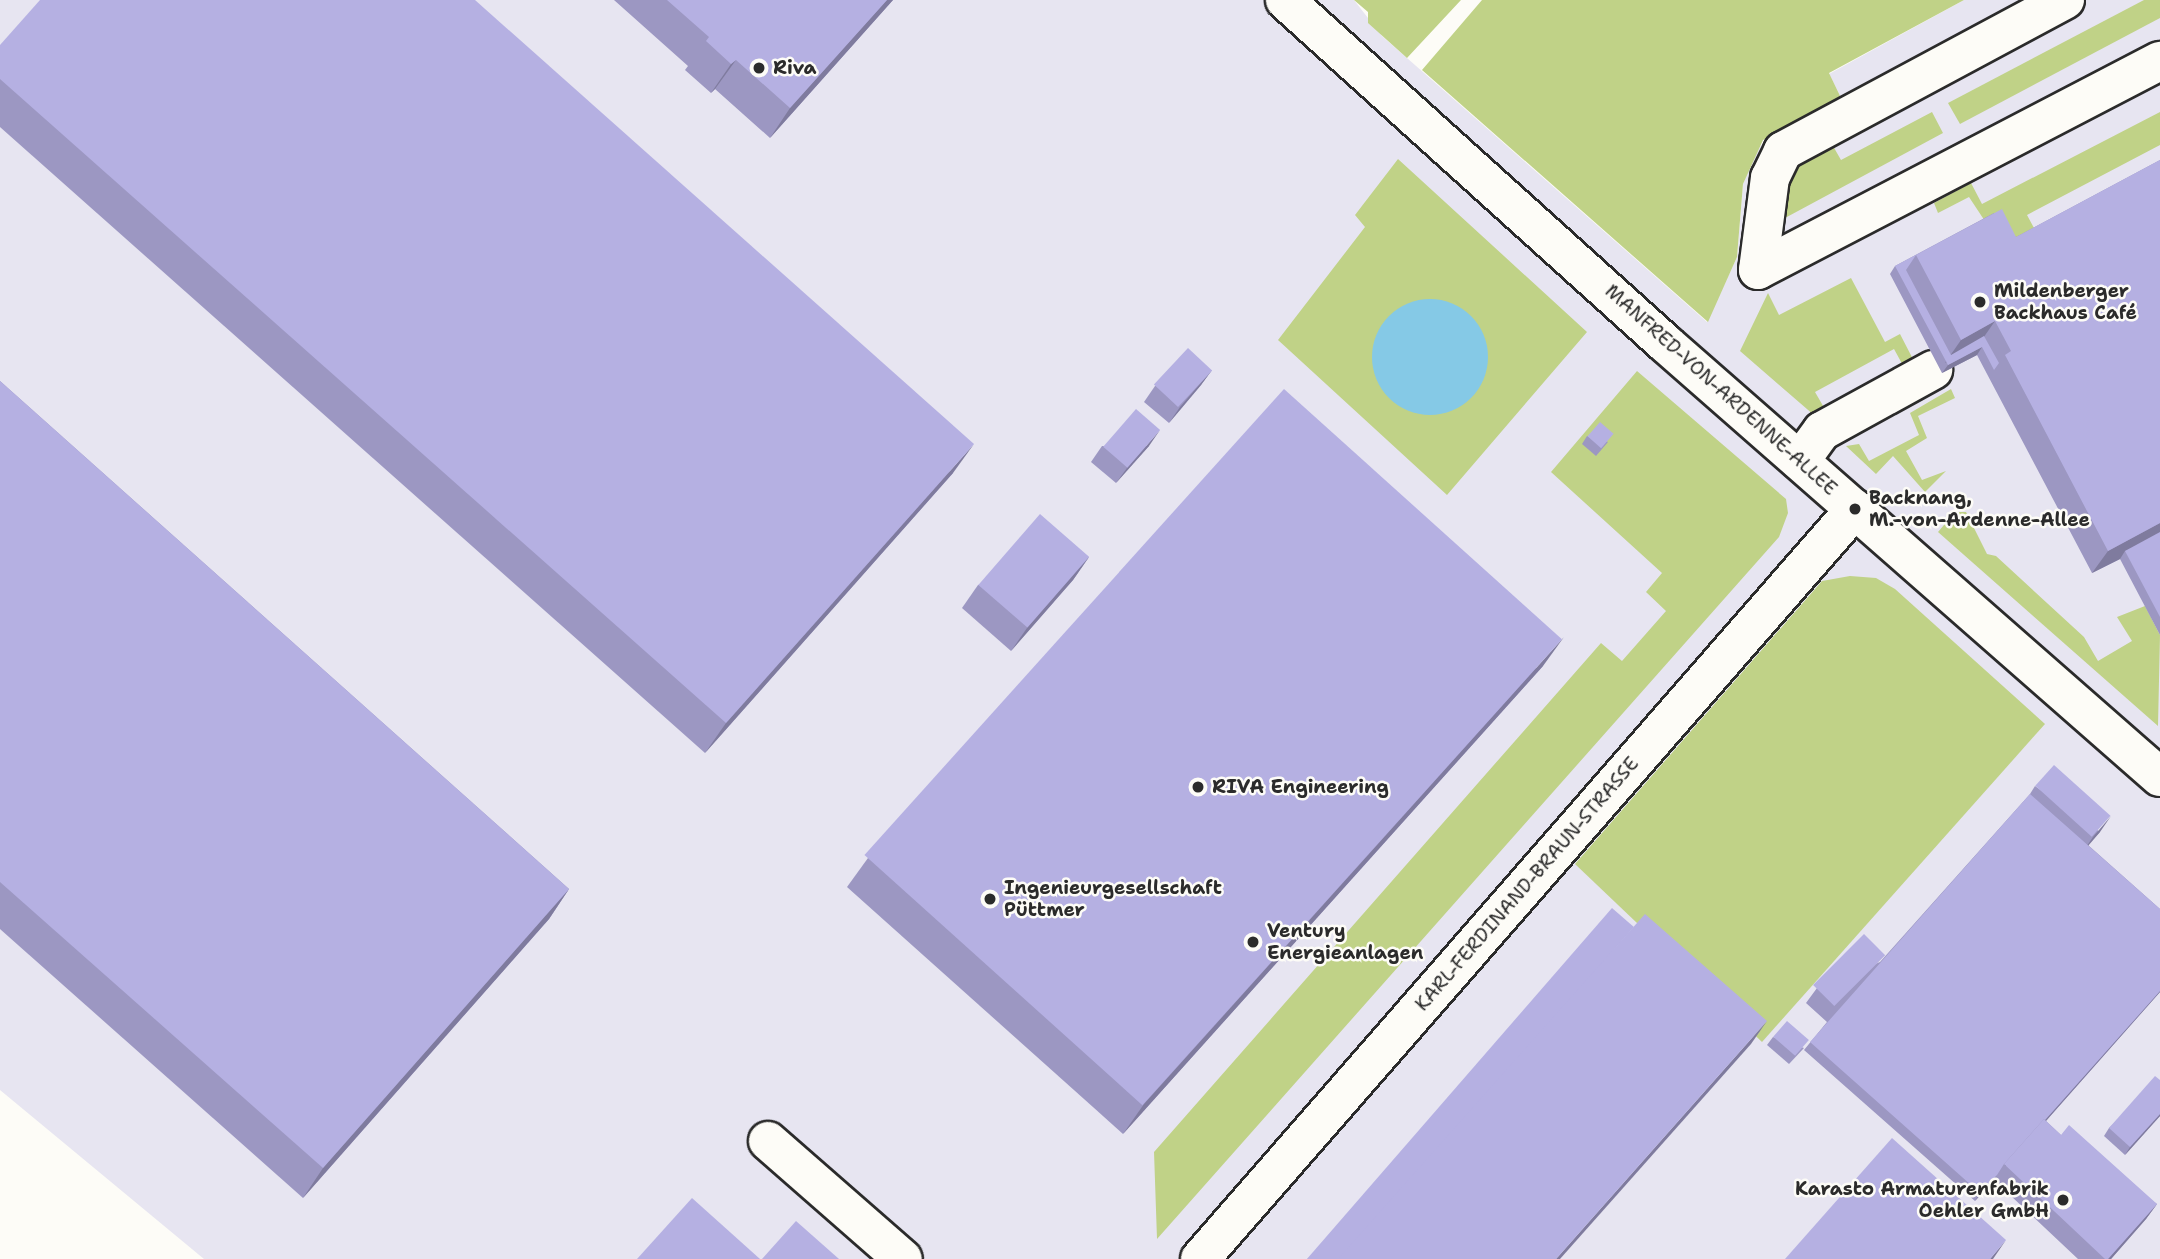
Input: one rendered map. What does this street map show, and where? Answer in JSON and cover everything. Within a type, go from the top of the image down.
[{"type":"street","name":"MANFRED-VON-ARDENNE-ALLEE","points":[[1285,0],[1800,461],[2160,777]]},
{"type":"street","points":[[2065,0],[1783,151],[1770,178],[1758,270],[1816,246],[2160,61]]},
{"type":"street","points":[[1800,461],[1822,431],[1870,410],[1933,370]]},
{"type":"street","name":"KARL-FERDINAND-BRAUN-STRASSE","points":[[1200,1259],[1855,509]]},
{"type":"street","points":[[768,1141],[903,1259]]},
{"type":"shaded area","points":[[0,0],[1354,0],[1382,36],[1707,322],[1737,257],[1743,184],[1756,151],[1771,134],[1841,98],[1829,74],[1964,0],[2160,0],[2160,1259],[204,1259],[0,1090]]},
{"type":"green space","points":[[1354,0],[1461,0],[1407,58],[1368,23],[1368,12]]},
{"type":"green space","points":[[1482,0],[1964,0],[1829,73],[1841,98],[1763,140],[1743,184],[1737,257],[1708,322],[1422,70]]},
{"type":"green space","points":[[2144,0],[2160,0],[2160,18],[1960,124],[1948,103]]},
{"type":"green space","points":[[1932,112],[1943,133],[1785,218],[1782,206],[1797,159],[1829,139],[1841,160]]},
{"type":"green space","points":[[2160,112],[2160,145],[2027,215],[2040,239],[2008,256],[1969,197],[1938,213],[1934,203],[1971,183],[1982,204]]},
{"type":"green space","points":[[1398,159],[1587,332],[1447,495],[1278,340],[1365,227],[1355,215]]},
{"type":"green space","points":[[1851,278],[1885,342],[1900,334],[1916,365],[1906,371],[1894,349],[1815,392],[1826,411],[1822,422],[1740,351],[1768,293],[1779,315]]},
{"type":"green space","points":[[1637,371],[1786,499],[1788,513],[1779,537],[1157,1239],[1154,1152],[1601,643],[1622,661],[1666,611],[1646,592],[1662,573],[1551,472]]},
{"type":"green space","points":[[1951,389],[1955,398],[1918,416],[1927,438],[1906,451],[1922,480],[1946,471],[1925,492],[1893,456],[1876,474],[1846,446],[1859,444],[1869,461],[1919,435],[1910,413]]},
{"type":"green space","points":[[1955,512],[1966,512],[1987,554],[1996,556],[2084,637],[2098,661],[2132,641],[2117,617],[2145,606],[2160,635],[2158,726],[1938,532]]},
{"type":"green space","points":[[1850,576],[1876,578],[1895,589],[2045,724],[1762,1042],[1575,864],[1822,581]]},
{"type":"water","points":[[1430,299],[1452,303],[1471,316],[1484,335],[1488,357],[1484,379],[1471,398],[1452,411],[1430,415],[1408,411],[1389,398],[1376,379],[1372,357],[1376,335],[1389,316],[1408,303]]},
{"type":"building","points":[[40,0],[475,0],[974,444],[726,723],[0,79],[0,45]]},
{"type":"building","name":"Riva","points":[[667,0],[887,0],[790,108],[736,60],[731,64],[706,41],[709,37]]},
{"type":"building","points":[[2160,160],[2160,523],[2108,551],[2005,355],[2011,351],[1995,321],[1961,340],[1916,255],[2002,209],[2016,237]]},
{"type":"building","points":[[1994,213],[1916,255],[1906,270],[1951,355],[1984,336],[1999,363],[1994,370],[1982,347],[1948,365],[1895,266]]},
{"type":"building","points":[[1188,348],[1212,371],[1178,407],[1154,385]]},
{"type":"building","points":[[0,381],[569,889],[323,1168],[0,882]]},
{"type":"building","points":[[1284,389],[1562,639],[1142,1105],[864,855]]},
{"type":"building","points":[[1136,409],[1160,430],[1127,468],[1103,447]]},
{"type":"building","points":[[1600,422],[1614,434],[1601,448],[1588,436]]},
{"type":"building","points":[[1040,514],[1089,557],[1027,628],[978,585]]},
{"type":"building","points":[[2160,532],[2160,617],[2125,551]]},
{"type":"building","points":[[2054,765],[2110,816],[2092,837],[2035,786]]},
{"type":"building","points":[[2030,794],[2160,909],[2160,991],[1980,1193],[1810,1042]]},
{"type":"building","points":[[1612,908],[1634,927],[1345,1259],[1307,1259]]},
{"type":"building","points":[[1645,914],[1767,1021],[1556,1259],[1338,1259]]},
{"type":"building","points":[[1864,934],[1885,955],[1834,1006],[1813,985]]},
{"type":"building","points":[[1787,1021],[1809,1040],[1795,1056],[1773,1037]]},
{"type":"building","points":[[2155,1076],[2160,1080],[2160,1114],[2130,1147],[2109,1128]]},
{"type":"building","points":[[2044,1119],[2061,1135],[2069,1125],[2157,1204],[2108,1259],[2004,1164]]},
{"type":"building","points":[[1892,1138],[2006,1240],[1990,1259],[1785,1259]]},
{"type":"building","points":[[692,1198],[760,1259],[637,1259]]},
{"type":"building","points":[[796,1221],[839,1259],[762,1259]]},
{"type":"place","name":"Riva","points":[[759,68]]},
{"type":"place","name":"Mildenberger Backhaus Café","points":[[1980,302]]},
{"type":"place","name":"Backnang, M.-von-Ardenne-Allee","points":[[1855,509]]},
{"type":"place","name":"RIVA Engineering","points":[[1198,787]]},
{"type":"place","name":"Ingenieurgesellschaft Püttmer","points":[[990,899]]},
{"type":"place","name":"Ventury Energieanlagen","points":[[1253,942]]},
{"type":"place","name":"Karasto Armaturenfabrik Oehler GmbH","points":[[2063,1200]]}]
